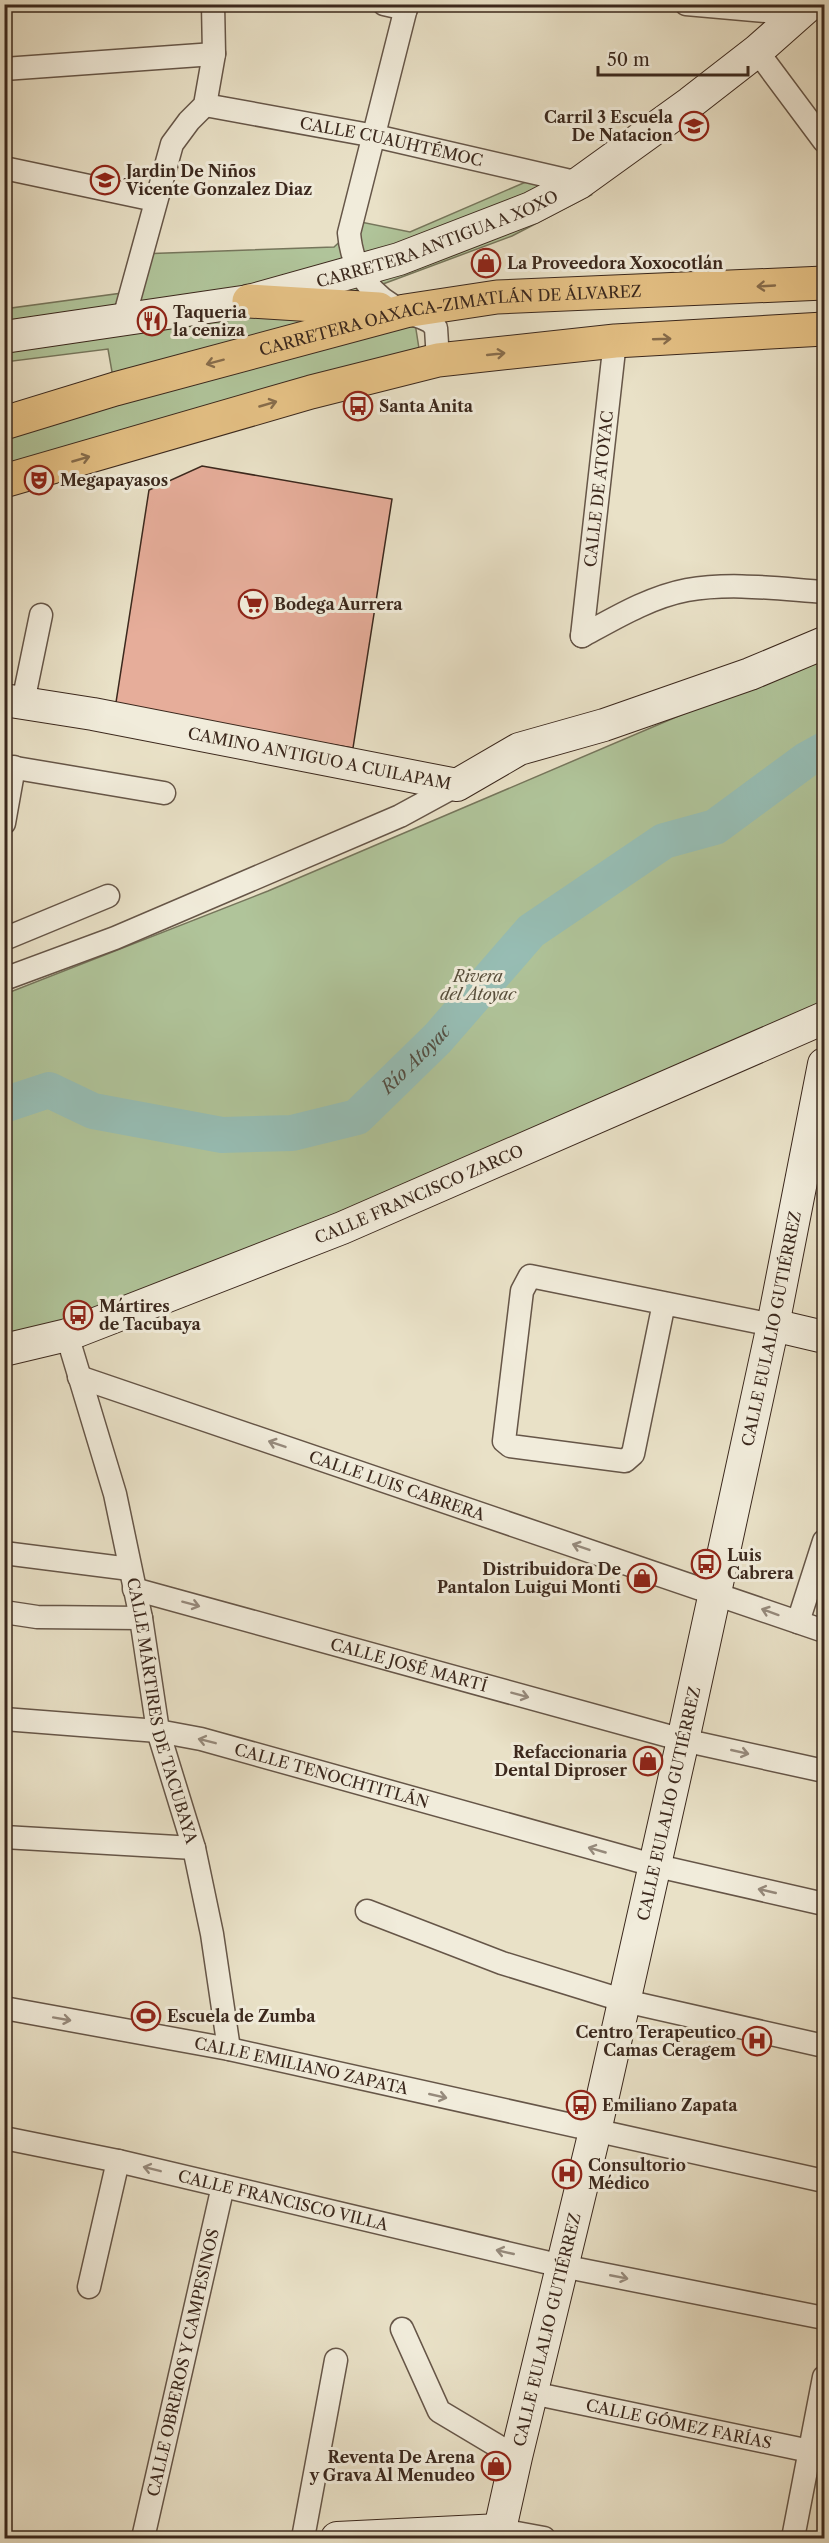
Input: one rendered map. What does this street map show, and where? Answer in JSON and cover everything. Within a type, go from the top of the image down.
[{"type":"main road","name":"CARRETERA OAXACA-ZIMATLÁN DE ÁLVAREZ","points":[[4,423],[405,311],[497,297],[825,283]]},
{"type":"main road","points":[[249,301],[405,311]]},
{"type":"main road","points":[[4,481],[311,392],[438,360],[615,341],[825,329]]},
{"type":"street","points":[[124,318],[172,144],[189,121],[205,105],[214,54],[213,4]]},
{"type":"street","points":[[384,4],[406,7],[349,233],[351,252],[358,270],[371,290],[384,301],[422,316],[436,328],[438,360]]},
{"type":"street","points":[[686,4],[805,9]]},
{"type":"street","name":"CARRETERA ANTIGUA A XOXO","points":[[4,337],[249,301],[399,259],[531,208],[579,183],[757,51],[805,9]]},
{"type":"street","points":[[757,51],[825,141]]},
{"type":"street","points":[[4,69],[214,54]]},
{"type":"street","name":"CALLE CUAUHTÉMOC","points":[[205,105],[375,136],[579,183]]},
{"type":"street","points":[[4,168],[155,200]]},
{"type":"street","name":"CALLE DE ATOYAC","points":[[615,341],[582,636],[629,610],[686,590],[729,587],[825,592]]},
{"type":"street","points":[[14,701],[41,615]]},
{"type":"street","name":"CAMINO ANTIGUO A CUILAPAM","points":[[14,701],[457,785],[519,749],[604,725],[750,674],[825,643]]},
{"type":"street","points":[[4,824],[9,767],[164,793]]},
{"type":"street","points":[[4,980],[115,938],[399,816],[457,785]]},
{"type":"street","points":[[4,939],[108,896]]},
{"type":"street","name":"CALLE FRANCISCO ZARCO","points":[[4,1350],[67,1335],[342,1228],[825,1018]]},
{"type":"street","name":"CALLE EULALIO GUTIÉRREZ","points":[[499,2534],[595,2131],[716,1592],[774,1325],[825,1064]]},
{"type":"street","points":[[664,1303],[633,1454],[625,1461],[510,1446],[504,1441],[522,1291],[530,1276],[774,1325],[825,1337]]},
{"type":"street","name":"CALLE MÁRTIRES DE TACUBAYA","points":[[67,1335],[115,1494],[141,1618],[158,1731],[194,1848],[212,1934],[229,2049]]},
{"type":"street","name":"CALLE LUIS CABRERA","points":[[79,1377],[825,1631]]},
{"type":"street","points":[[798,1622],[825,1541]]},
{"type":"street","name":"CALLE JOSÉ MARTÍ","points":[[4,1553],[132,1579],[683,1740],[825,1771]]},
{"type":"street","points":[[4,1612],[37,1617],[141,1618]]},
{"type":"street","name":"CALLE TENOCHTITLÁN","points":[[4,1719],[158,1731],[201,1739],[653,1865],[825,1904]]},
{"type":"street","points":[[4,1837],[194,1848]]},
{"type":"street","points":[[367,1911],[502,1963],[624,2001],[825,2046]]},
{"type":"street","name":"CALLE EMILIANO ZAPATA","points":[[4,2008],[229,2049],[825,2181]]},
{"type":"street","name":"CALLE FRANCISCO VILLA","points":[[4,2138],[118,2160],[562,2266],[825,2318]]},
{"type":"street","points":[[89,2287],[118,2160]]},
{"type":"street","name":"CALLE OBREROS Y CAMPESINOS","points":[[142,2538],[223,2186]]},
{"type":"street","points":[[402,2329],[439,2411],[516,2457]]},
{"type":"street","points":[[303,2538],[336,2360]]},
{"type":"street","points":[[793,2538],[817,2453],[825,2377]]},
{"type":"street","name":"CALLE GÓMEZ FARÍAS","points":[[532,2393],[817,2453]]},
{"type":"street","points":[[337,2538],[499,2534],[544,2538]]},
{"type":"green space","points":[[528,181],[591,195],[512,236],[383,284],[262,342],[115,389],[108,349],[5,362],[4,309],[122,293],[139,254],[334,247],[361,222],[410,232]]},
{"type":"green space","points":[[415,323],[420,355],[5,470],[5,432]]},
{"type":"green space","name":"Rivera del Atoyac","points":[[824,654],[824,1018],[5,1346],[5,994],[268,891]]},
{"type":"building","name":"Bodega Aurrera","points":[[202,466],[392,499],[353,748],[115,709],[149,490]]},
{"type":"waterway","name":"Río Atoyac","points":[[4,1105],[49,1090],[93,1111],[222,1135],[292,1133],[357,1117],[438,1038],[531,931],[664,841],[715,827],[806,760],[824,750]]},
{"type":"place","name":"Carril 3 Escuela De Natacion","points":[[694,126]]},
{"type":"place","name":"Jardin De Niños Vicente Gonzalez Diaz","points":[[105,180]]},
{"type":"place","name":"La Proveedora Xoxocotlán","points":[[486,263]]},
{"type":"place","name":"Taqueria la ceniza","points":[[152,321]]},
{"type":"place","name":"Santa Anita","points":[[358,406]]},
{"type":"place","name":"Megapayasos","points":[[39,480]]},
{"type":"place","name":"Bodega Aurrera","points":[[253,604]]},
{"type":"place","name":"Mártires de Tacubaya","points":[[78,1315]]},
{"type":"place","name":"Luis Cabrera","points":[[706,1564]]},
{"type":"place","name":"Distribuidora De Pantalon Luigui Monti","points":[[642,1578]]},
{"type":"place","name":"Refaccionaria Dental Diproser","points":[[648,1761]]},
{"type":"place","name":"Escuela de Zumba","points":[[146,2016]]},
{"type":"place","name":"Centro Terapeutico Camas Ceragem","points":[[757,2041]]},
{"type":"place","name":"Emiliano Zapata","points":[[581,2105]]},
{"type":"place","name":"Consultorio Médico","points":[[567,2174]]},
{"type":"place","name":"Reventa De Arena y Grava Al Menudeo","points":[[496,2466]]}]
